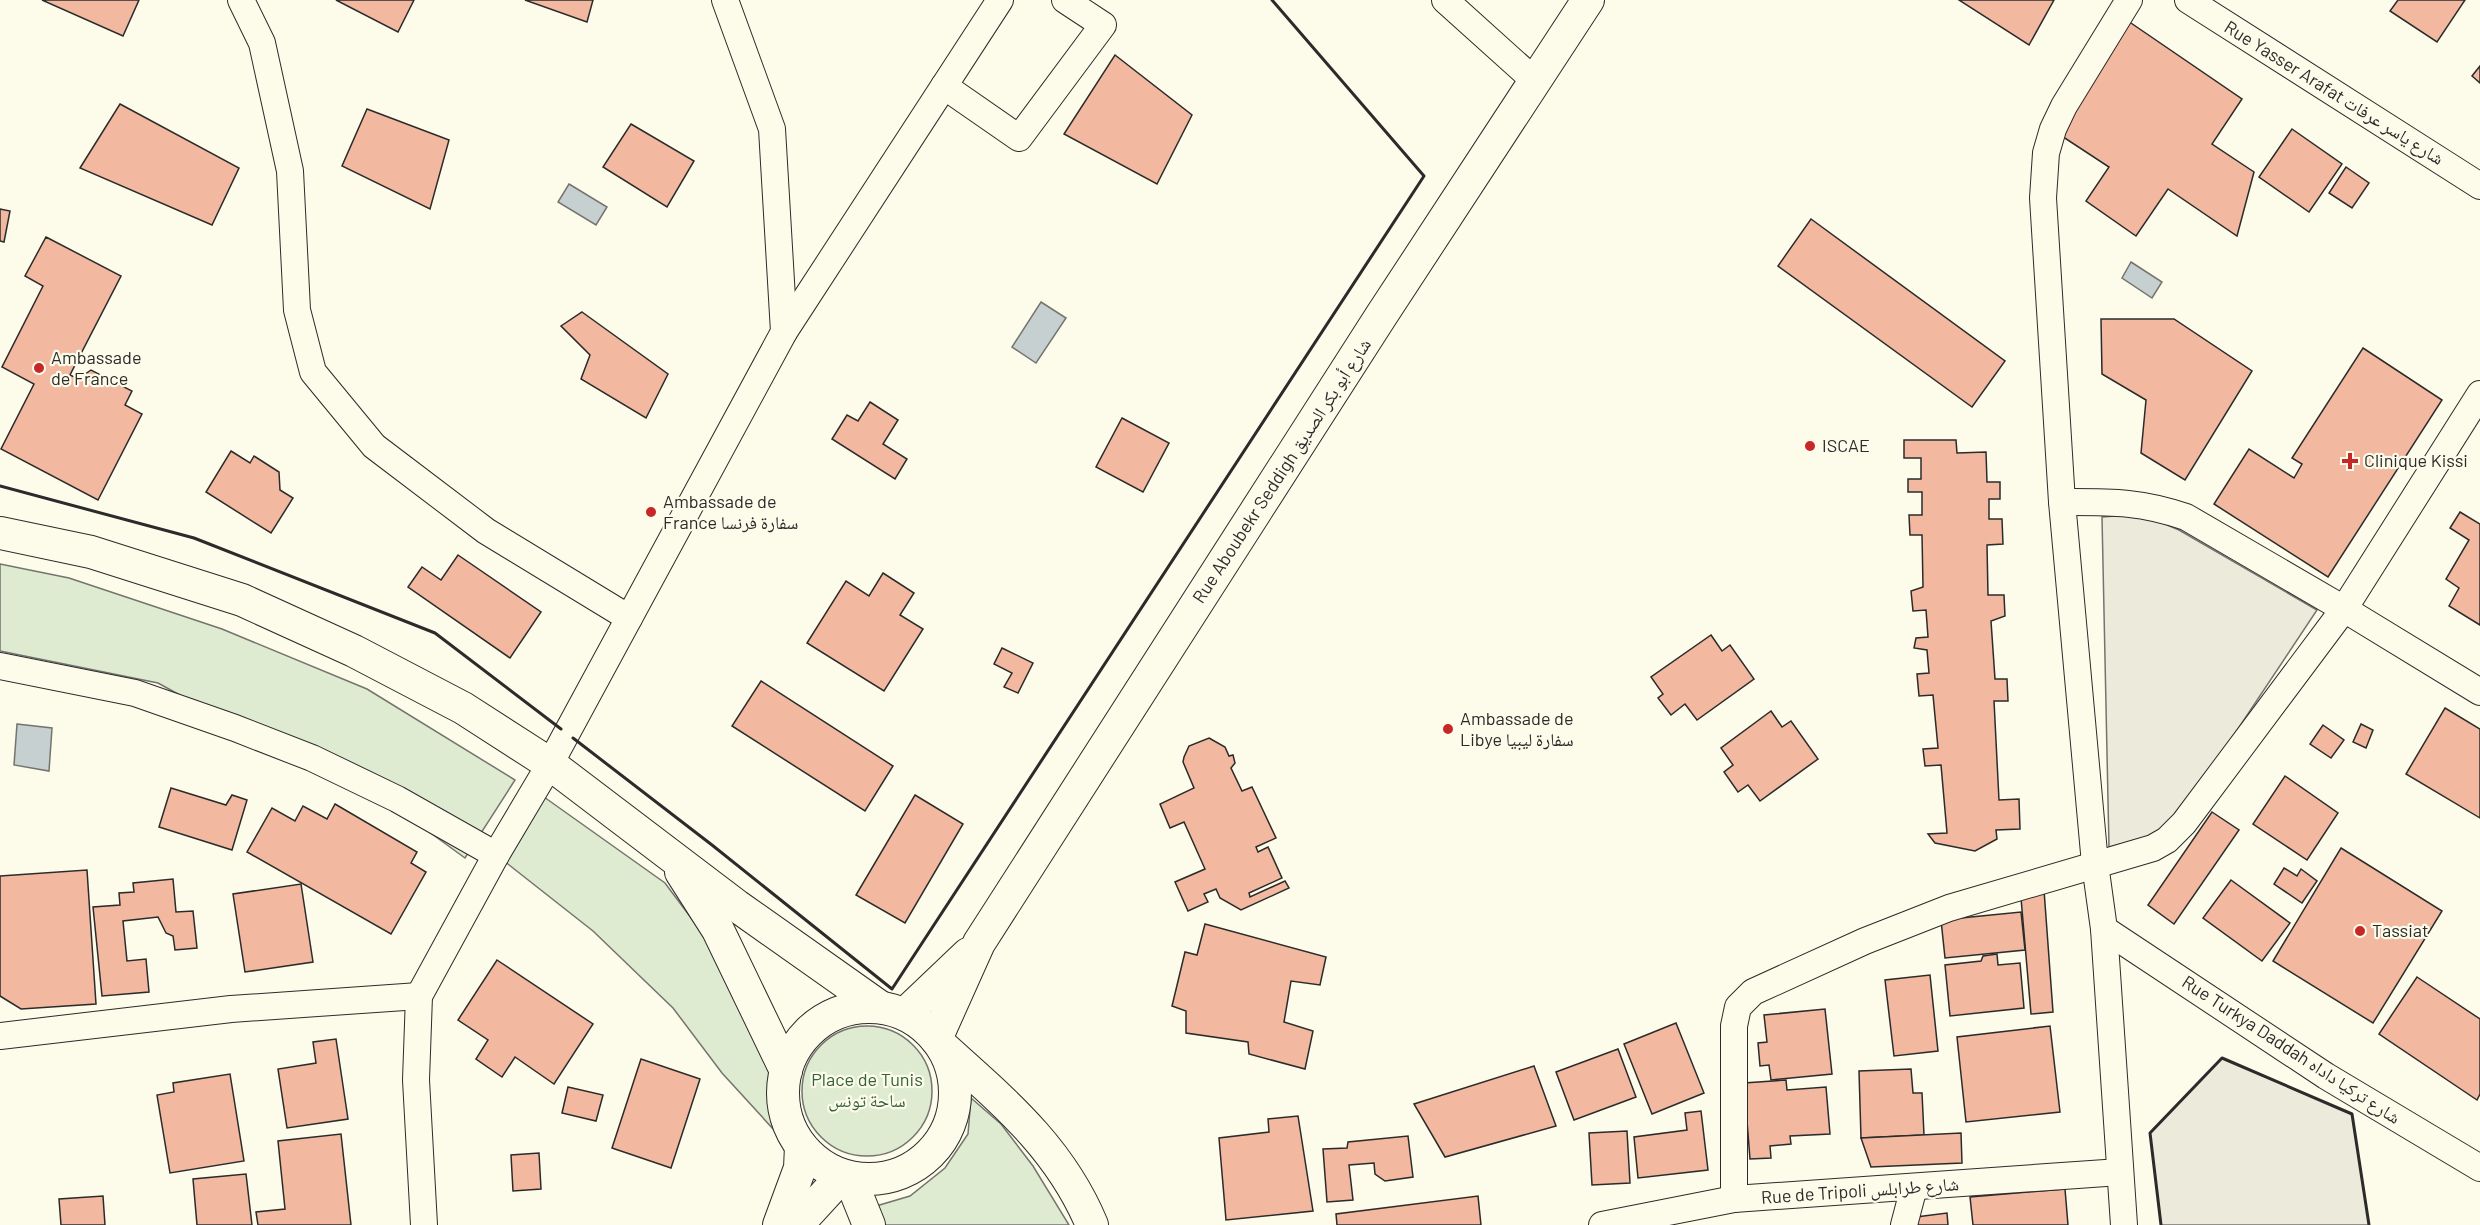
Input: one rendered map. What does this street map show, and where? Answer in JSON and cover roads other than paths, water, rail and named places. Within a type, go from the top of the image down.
[{"type":"street","points":[[241,0],[262,43],[290,171],[297,310],[313,372],[374,447],[486,531],[629,618]]},
{"type":"street","points":[[725,0],[772,129],[784,332]]},
{"type":"street","points":[[424,1225],[416,1080],[419,996],[496,855],[550,764],[784,332],[1000,0]]},
{"type":"street","points":[[944,86],[1019,138],[1103,25],[1065,0]]},
{"type":"street","points":[[1445,0],[1536,82]]},
{"type":"street","name":"Rue Aboubekr Seddigh شارع أبو بكر الصديق","points":[[939,1042],[979,943],[1387,307],[1588,0]]},
{"type":"street","points":[[2124,1225],[2104,929],[2094,864],[2062,502],[2043,198],[2046,153],[2053,129],[2064,106],[2129,0]]},
{"type":"street","name":"Rue Yasser Arafat شارع ياسر عرفات","points":[[2188,0],[2480,186]]},
{"type":"street","points":[[1734,1199],[1734,1026],[1735,1016],[1744,999],[1753,992],[1811,965],[1949,908],[2153,848],[2167,840],[2184,823],[2344,609],[2480,394]]},
{"type":"street","points":[[2062,502],[2131,502],[2186,517],[2480,692]]},
{"type":"street","points":[[0,533],[91,552],[242,600],[354,651],[463,708],[550,764],[671,856],[892,1011],[916,1021],[1033,1131],[1067,1177],[1092,1225]]},
{"type":"street","points":[[0,666],[135,693],[202,715],[312,758],[397,799],[496,855]]},
{"type":"street","points":[[671,856],[718,930],[786,1071]]},
{"type":"street","name":"Rue Turkya Daddah شارع تركيا داداه","points":[[2104,929],[2326,1076],[2479,1166]]},
{"type":"street","name":"Rue Aboubekr Seddigh شارع أبو بكر الصديق","points":[[892,1011],[979,943]]},
{"type":"street","points":[[0,1036],[231,1009],[419,996]]},
{"type":"street","points":[[892,1011],[862,1006],[828,1017],[814,1026],[801,1039],[792,1054],[783,1084],[784,1110],[788,1123],[801,1146],[824,1167],[846,1177],[867,1180],[900,1174],[922,1161],[940,1143],[951,1120],[955,1095],[954,1077],[939,1042]]},
{"type":"street","points":[[779,1225],[800,1168],[801,1146]]},
{"type":"street","name":"Rue de Tripoli شارع طرابلس","points":[[1602,1225],[1734,1199],[2120,1172]]},
{"type":"street","points":[[797,1225],[846,1177]]},
{"type":"street","points":[[846,1177],[869,1225]]},
{"type":"street","points":[[1904,1225],[1914,1187]]},
{"type":"place","name":"Ambassade de France","points":[[39,368]]},
{"type":"place","name":"ISCAE","points":[[1810,446]]},
{"type":"place","name":"Clinique Kissi","points":[[2350,461]]},
{"type":"place","name":"Ambassade de France سفارة فرنسا","points":[[651,512]]},
{"type":"place","name":"Ambassade de Libye سفارة ليبيا","points":[[1448,729]]},
{"type":"place","name":"Tassiat","points":[[2360,931]]},
{"type":"park label","name":"Place de Tunis ساحة تونس","points":[[867,1090]]}]
